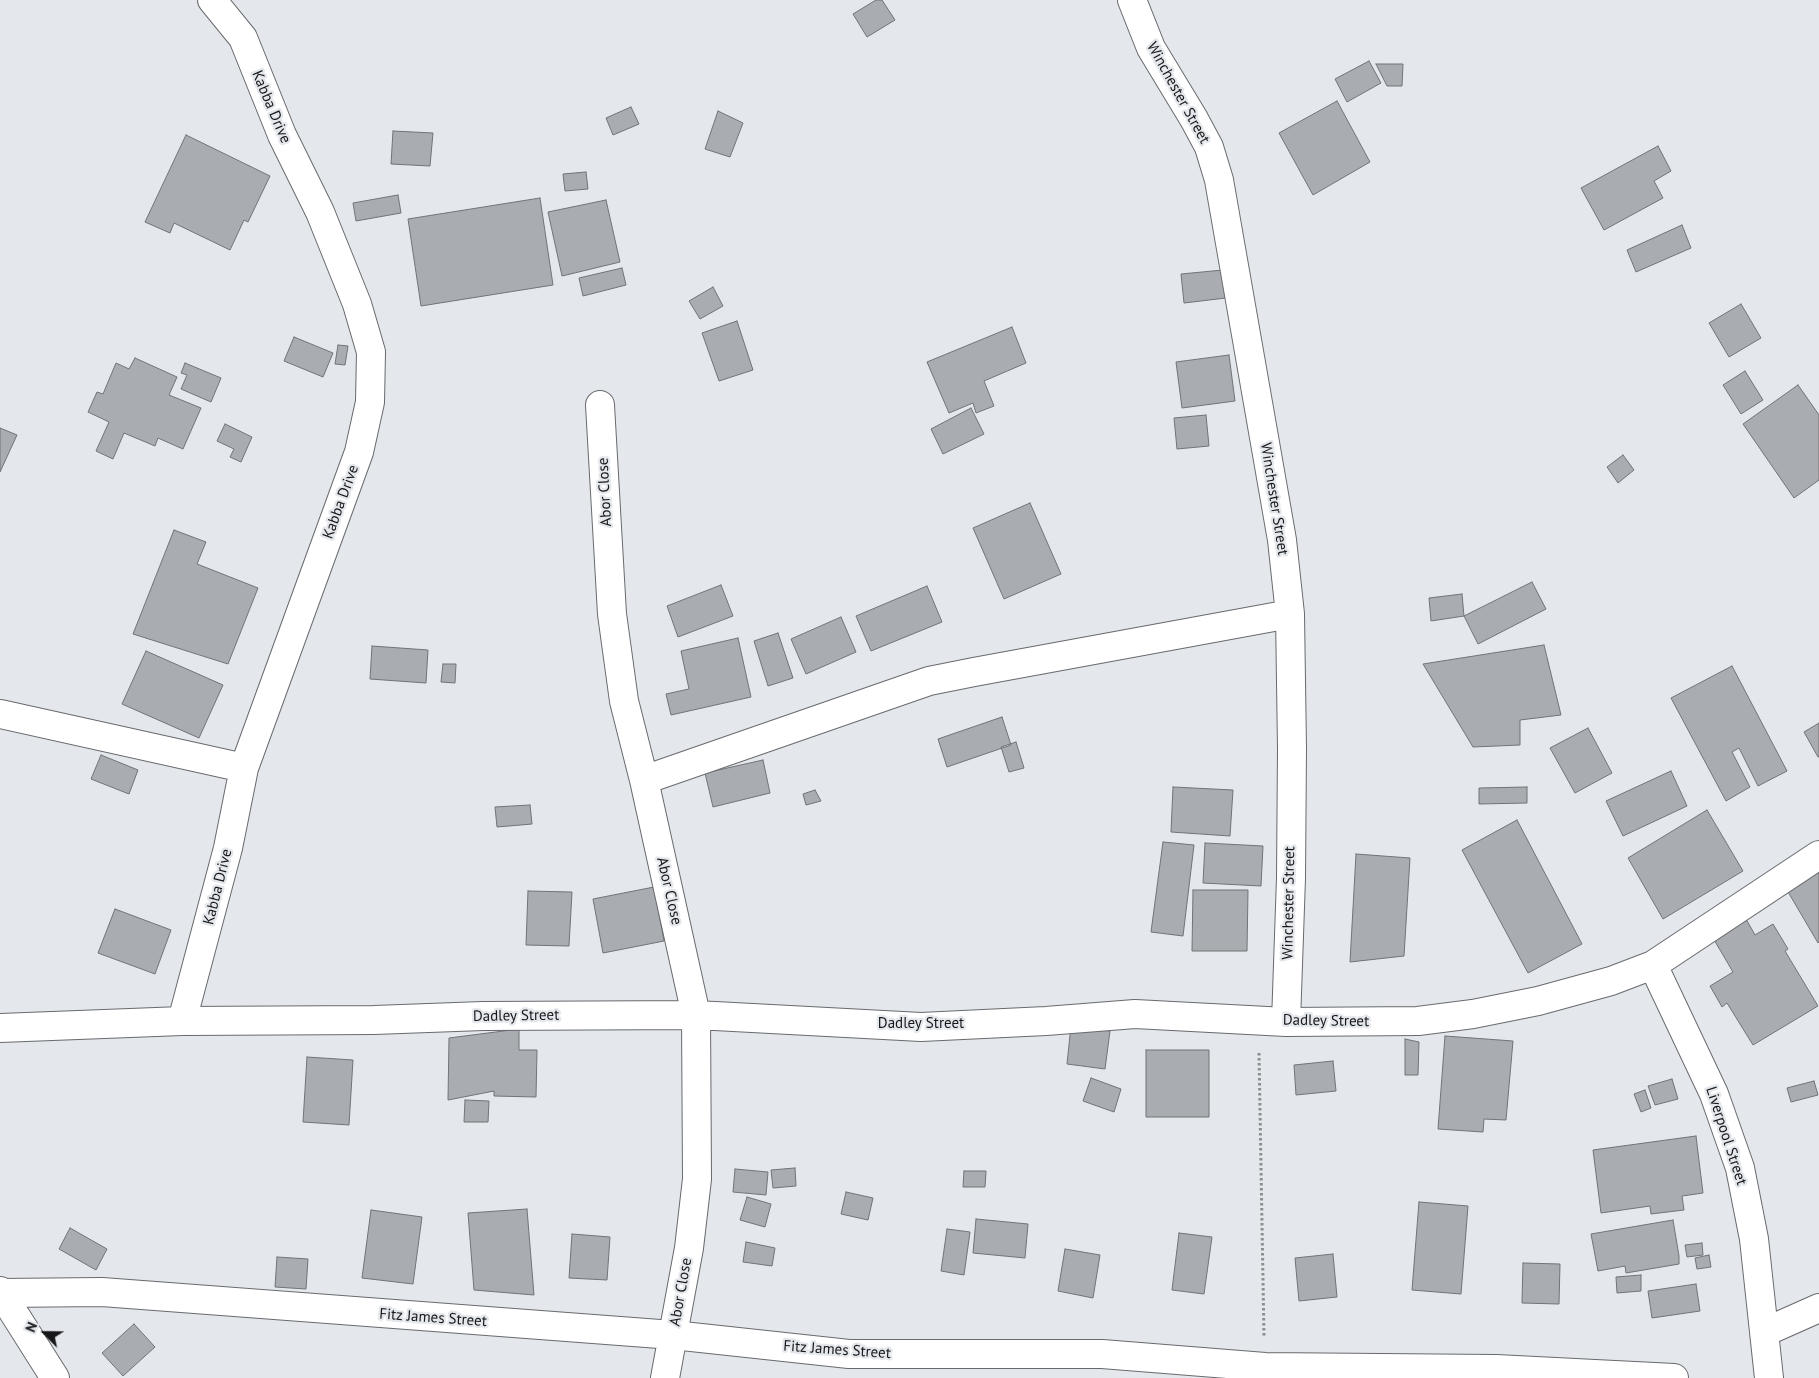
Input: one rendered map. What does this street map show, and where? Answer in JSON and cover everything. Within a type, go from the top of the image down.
[{"type":"street","name":"Kabba Drive","points":[[182,1021],[228,848],[244,768],[359,452],[370,402],[371,352],[357,304],[320,212],[282,135],[243,38],[212,0]]},
{"type":"street","name":"Winchester Street","points":[[1132,0],[1151,48],[1194,118],[1209,147],[1219,180],[1282,540],[1290,614],[1292,749],[1291,878],[1286,1022]]},
{"type":"street","name":"Abor Close","points":[[600,405],[612,614],[624,701],[644,780],[696,1015],[697,1179],[689,1248],[665,1378]]},
{"type":"street","points":[[644,780],[929,682],[1290,614]]},
{"type":"street","points":[[0,714],[244,768]]},
{"type":"street","name":"Dadley Street","points":[[0,1028],[182,1021],[374,1020],[483,1016],[696,1015],[921,1026],[1046,1021],[1135,1014],[1286,1022],[1418,1021],[1473,1014],[1538,1001],[1611,981],[1653,965],[1819,855]]},
{"type":"street","name":"Liverpool Street","points":[[1653,965],[1714,1094],[1740,1168],[1754,1239],[1769,1378]]},
{"type":"street","points":[[1,1292],[55,1378]]},
{"type":"street","name":"Fitz James Street","points":[[1,1292],[102,1292],[673,1335],[850,1354],[1102,1354],[1265,1367],[1496,1369],[1674,1378]]},
{"type":"street","points":[[1765,1332],[1819,1308]]},
{"type":"path","points":[[1259,1020],[1265,1367]]},
{"type":"building","points":[[876,0],[882,0],[895,20],[867,37],[853,14]]},
{"type":"building","points":[[1369,61],[1381,83],[1347,102],[1335,79]]},
{"type":"building","points":[[1376,64],[1403,64],[1402,86],[1387,86]]},
{"type":"building","points":[[1337,101],[1370,162],[1313,195],[1279,133]]},
{"type":"building","points":[[631,107],[639,124],[613,135],[606,118]]},
{"type":"building","points":[[718,111],[743,123],[730,157],[705,149]]},
{"type":"building","points":[[393,131],[433,133],[430,166],[391,164]]},
{"type":"building","points":[[186,135],[270,176],[248,222],[244,220],[230,250],[174,223],[170,233],[145,222]]},
{"type":"building","points":[[1658,146],[1671,171],[1654,181],[1663,198],[1604,230],[1581,188]]},
{"type":"building","points":[[586,172],[588,189],[565,191],[563,174]]},
{"type":"building","points":[[398,195],[401,213],[356,221],[353,203]]},
{"type":"building","points":[[540,198],[553,285],[421,306],[408,219]]},
{"type":"building","points":[[606,200],[620,262],[562,276],[548,212]]},
{"type":"building","points":[[1682,225],[1691,248],[1636,272],[1627,250]]},
{"type":"building","points":[[622,268],[626,285],[583,296],[579,278]]},
{"type":"building","points":[[1223,270],[1226,298],[1184,303],[1181,274]]},
{"type":"building","points":[[713,287],[723,306],[700,319],[689,301]]},
{"type":"building","points":[[1741,304],[1761,338],[1729,357],[1709,323]]},
{"type":"building","points":[[737,321],[753,370],[719,381],[702,333]]},
{"type":"building","points":[[1012,327],[1026,363],[984,381],[994,406],[976,413],[973,403],[949,413],[927,362]]},
{"type":"building","points":[[294,337],[333,353],[323,377],[284,361]]},
{"type":"building","points":[[338,345],[348,346],[345,365],[335,364]]},
{"type":"building","points":[[1229,355],[1235,401],[1182,408],[1176,362]]},
{"type":"building","points":[[135,358],[177,377],[169,395],[201,408],[183,449],[158,438],[155,446],[124,433],[113,459],[96,451],[109,422],[88,412],[97,392],[103,394],[116,363],[129,369]]},
{"type":"building","points":[[185,363],[221,378],[211,402],[181,389],[187,375],[181,373]]},
{"type":"building","points":[[1745,371],[1763,400],[1741,414],[1723,385]]},
{"type":"building","points":[[1798,385],[1819,415],[1819,480],[1794,498],[1743,424]]},
{"type":"building","points":[[971,408],[984,434],[943,454],[931,429]]},
{"type":"building","points":[[1206,415],[1209,446],[1177,449],[1174,418]]},
{"type":"building","points":[[225,424],[252,437],[241,462],[230,457],[234,449],[217,441]]},
{"type":"building","points":[[0,428],[17,435],[0,472]]},
{"type":"building","points":[[1623,455],[1634,470],[1618,483],[1607,467]]},
{"type":"building","points":[[1030,503],[1061,574],[1004,599],[973,528]]},
{"type":"building","points":[[174,530],[206,542],[197,564],[258,588],[228,664],[133,634]]},
{"type":"building","points":[[1532,582],[1546,609],[1478,644],[1464,616]]},
{"type":"building","points":[[721,585],[733,616],[678,637],[667,606]]},
{"type":"building","points":[[927,586],[942,622],[871,651],[856,616]]},
{"type":"building","points":[[1462,594],[1464,616],[1431,621],[1429,598]]},
{"type":"building","points":[[841,617],[856,652],[806,674],[791,639]]},
{"type":"building","points":[[778,633],[793,678],[768,686],[754,641]]},
{"type":"building","points":[[738,638],[751,697],[671,715],[666,694],[689,689],[681,651]]},
{"type":"building","points":[[1544,645],[1561,715],[1520,720],[1520,745],[1473,747],[1423,664]]},
{"type":"building","points":[[372,646],[428,650],[426,683],[370,679]]},
{"type":"building","points":[[146,651],[223,685],[199,738],[122,704]]},
{"type":"building","points":[[443,664],[456,664],[455,683],[441,682]]},
{"type":"building","points":[[1732,666],[1787,771],[1758,786],[1739,748],[1732,752],[1750,787],[1726,801],[1671,698]]},
{"type":"building","points":[[1002,717],[1011,745],[947,767],[938,739]]},
{"type":"building","points":[[1819,723],[1819,757],[1818,757],[1804,732]]},
{"type":"building","points":[[1588,728],[1612,773],[1575,793],[1550,748]]},
{"type":"building","points":[[1016,742],[1024,768],[1009,772],[1001,747]]},
{"type":"building","points":[[101,755],[138,770],[129,794],[91,779]]},
{"type":"building","points":[[763,760],[770,793],[713,807],[705,773]]},
{"type":"building","points":[[1671,771],[1687,806],[1623,836],[1606,801]]},
{"type":"building","points":[[1173,787],[1233,790],[1230,836],[1171,832]]},
{"type":"building","points":[[1527,787],[1527,803],[1479,804],[1479,788]]},
{"type":"building","points":[[815,790],[821,801],[806,805],[803,794]]},
{"type":"building","points":[[530,805],[532,824],[497,827],[495,807]]},
{"type":"building","points":[[1707,810],[1743,871],[1663,919],[1628,858]]},
{"type":"building","points":[[1517,820],[1582,944],[1528,973],[1462,850]]},
{"type":"building","points":[[1163,842],[1194,845],[1183,936],[1151,932]]},
{"type":"building","points":[[1205,843],[1263,846],[1261,886],[1203,883]]},
{"type":"building","points":[[1356,854],[1410,858],[1404,956],[1350,962]]},
{"type":"building","points":[[1819,864],[1819,942],[1818,943],[1784,885]]},
{"type":"building","points":[[654,887],[664,941],[603,953],[593,899]]},
{"type":"building","points":[[1193,890],[1248,890],[1247,951],[1192,951]]},
{"type":"building","points":[[528,891],[572,892],[569,946],[526,945]]},
{"type":"building","points":[[115,909],[171,930],[155,974],[98,953]]},
{"type":"building","points":[[1746,919],[1755,935],[1773,924],[1788,949],[1785,951],[1818,1006],[1753,1045],[1727,1003],[1722,1007],[1710,986],[1733,972],[1713,938]]},
{"type":"building","points":[[1071,1026],[1110,1031],[1105,1069],[1067,1064]]},
{"type":"building","points":[[519,1029],[519,1050],[537,1050],[536,1097],[494,1096],[494,1091],[448,1100],[449,1038]]},
{"type":"building","points":[[1445,1036],[1513,1041],[1506,1120],[1484,1119],[1483,1132],[1438,1129]]},
{"type":"building","points":[[1405,1039],[1419,1042],[1418,1075],[1405,1075]]},
{"type":"building","points":[[1146,1050],[1209,1050],[1209,1117],[1146,1117]]},
{"type":"building","points":[[307,1057],[353,1060],[349,1125],[303,1122]]},
{"type":"building","points":[[1333,1061],[1336,1091],[1296,1095],[1294,1065]]},
{"type":"building","points":[[1091,1078],[1121,1089],[1114,1112],[1083,1101]]},
{"type":"building","points":[[1672,1079],[1678,1099],[1655,1105],[1648,1086]]},
{"type":"building","points":[[1814,1081],[1818,1095],[1791,1102],[1787,1088]]},
{"type":"building","points":[[1645,1090],[1651,1108],[1641,1112],[1634,1094]]},
{"type":"building","points":[[465,1100],[489,1101],[488,1122],[464,1122]]},
{"type":"building","points":[[1696,1136],[1703,1193],[1682,1196],[1684,1210],[1651,1214],[1650,1206],[1601,1213],[1593,1150]]},
{"type":"building","points":[[795,1168],[796,1186],[773,1188],[771,1170]]},
{"type":"building","points":[[735,1169],[768,1172],[766,1195],[733,1192]]},
{"type":"building","points":[[964,1171],[986,1171],[985,1187],[963,1187]]},
{"type":"building","points":[[846,1192],[873,1198],[868,1220],[841,1214]]},
{"type":"building","points":[[747,1197],[771,1204],[765,1227],[740,1220]]},
{"type":"building","points":[[1419,1202],[1468,1206],[1461,1294],[1412,1290]]},
{"type":"building","points":[[527,1209],[534,1295],[474,1290],[468,1213]]},
{"type":"building","points":[[371,1210],[422,1217],[413,1284],[362,1278]]},
{"type":"building","points":[[976,1219],[1028,1224],[1025,1258],[973,1253]]},
{"type":"building","points":[[1673,1220],[1679,1264],[1626,1273],[1625,1266],[1598,1271],[1591,1234]]},
{"type":"building","points":[[70,1228],[107,1249],[96,1270],[59,1249]]},
{"type":"building","points":[[947,1229],[970,1232],[964,1275],[941,1271]]},
{"type":"building","points":[[1179,1233],[1212,1237],[1204,1294],[1172,1290]]},
{"type":"building","points":[[572,1234],[610,1237],[607,1280],[569,1278]]},
{"type":"building","points":[[746,1242],[775,1248],[772,1266],[743,1262]]},
{"type":"building","points":[[1702,1243],[1703,1255],[1687,1257],[1685,1245]]},
{"type":"building","points":[[1065,1249],[1100,1255],[1093,1298],[1058,1291]]},
{"type":"building","points":[[1333,1254],[1337,1297],[1299,1301],[1295,1258]]},
{"type":"building","points":[[1709,1255],[1711,1267],[1697,1269],[1695,1258]]},
{"type":"building","points":[[277,1257],[308,1259],[306,1289],[275,1287]]},
{"type":"building","points":[[1523,1263],[1560,1264],[1559,1304],[1522,1303]]},
{"type":"building","points":[[1641,1275],[1641,1291],[1617,1293],[1616,1277]]},
{"type":"building","points":[[1696,1284],[1700,1311],[1652,1318],[1648,1291]]},
{"type":"building","points":[[134,1324],[155,1347],[123,1376],[102,1353]]}]
